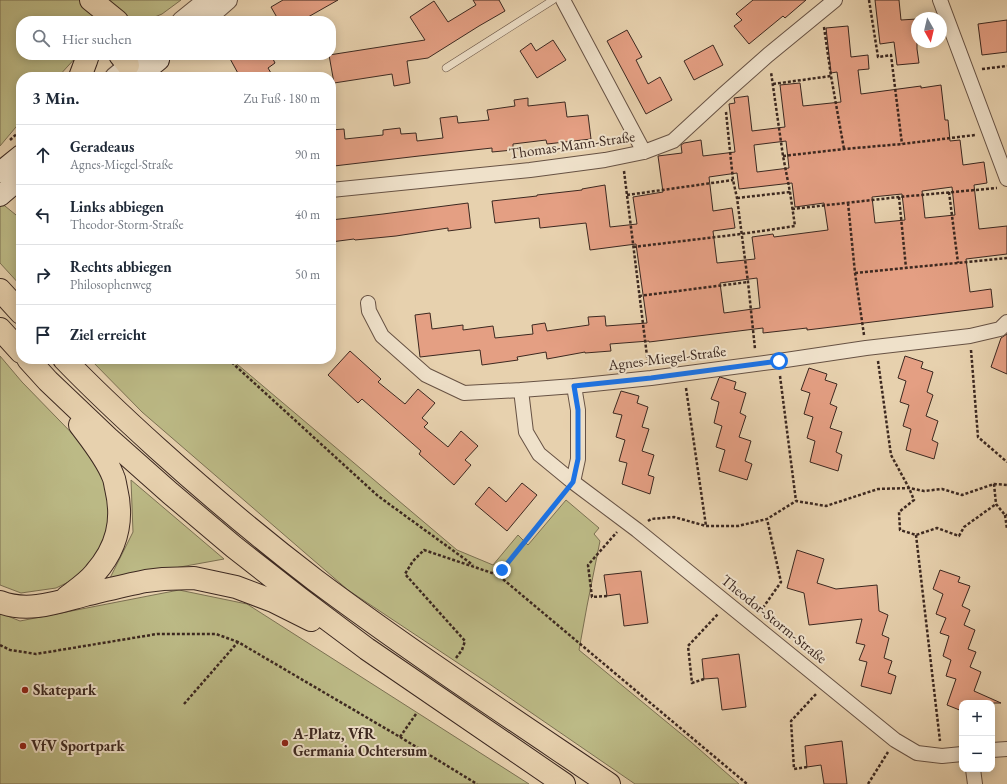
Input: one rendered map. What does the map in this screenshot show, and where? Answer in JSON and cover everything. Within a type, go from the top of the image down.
[{"type":"highway","points":[[89,11],[103,16]]},
{"type":"highway","points":[[82,72],[86,60]]},
{"type":"highway","points":[[0,290],[16,308]]},
{"type":"highway","points":[[0,329],[16,347]]},
{"type":"highway","points":[[33,364],[48,381],[108,438],[234,547],[367,649],[564,784]]},
{"type":"highway","points":[[69,364],[124,419],[186,474],[251,530],[314,579],[381,628],[609,784]]},
{"type":"highway","points":[[48,381],[102,455],[113,476],[119,502],[119,523],[113,545],[106,559],[94,575],[62,601]]},
{"type":"highway","points":[[0,602],[26,606],[44,606],[146,581],[163,578],[194,578],[236,587],[273,601],[367,649]]},
{"type":"main road","points":[[130,68],[151,60]]},
{"type":"main road","points":[[0,172],[16,159]]},
{"type":"main road","points":[[0,196],[16,182]]},
{"type":"street","points":[[187,16],[206,0]]},
{"type":"street","points":[[210,16],[228,0]]},
{"type":"street","points":[[563,0],[644,152]]},
{"type":"street","name":"Thomas-Mann-Straße","points":[[336,189],[530,170],[604,160],[644,152],[673,141],[768,55],[835,0]]},
{"type":"street","points":[[940,0],[990,133],[1003,183]]},
{"type":"street","name":"Agnes-Miegel-Straße","points":[[368,303],[369,312],[382,336],[426,375],[464,393],[574,386],[779,361],[871,347],[970,336],[1000,329],[1007,322]]},
{"type":"street","points":[[573,482],[578,459],[578,410],[574,386]]},
{"type":"street","name":"Theodor-Storm-Straße","points":[[521,390],[526,432],[539,454],[573,482],[632,526],[895,740],[917,753],[942,756],[959,754]]},
{"type":"street","points":[[995,750],[1007,749]]},
{"type":"street","points":[[973,772],[975,784]]},
{"type":"lane","points":[[446,68],[553,0]]},
{"type":"path","points":[[869,0],[878,57],[891,55],[902,144]]},
{"type":"path","points":[[821,11],[844,149]]},
{"type":"path","points":[[633,247],[795,226],[768,55]]},
{"type":"path","points":[[967,71],[1007,66]]},
{"type":"path","points":[[773,84],[831,76]]},
{"type":"path","points":[[724,94],[733,180],[737,198],[748,282],[756,364]]},
{"type":"path","points":[[783,156],[902,144],[990,133]]},
{"type":"path","points":[[623,157],[646,356]]},
{"type":"path","points":[[627,195],[733,180]]},
{"type":"path","points":[[792,209],[949,192],[1003,183]]},
{"type":"path","points":[[737,198],[790,192]]},
{"type":"path","points":[[949,192],[958,263]]},
{"type":"path","points":[[899,197],[906,268]]},
{"type":"path","points":[[848,203],[855,273],[892,455],[914,500],[899,512],[900,530],[916,535],[937,528],[959,536],[964,527],[996,504]]},
{"type":"path","points":[[855,273],[1007,258]]},
{"type":"path","points":[[639,296],[748,282]]},
{"type":"path","points":[[970,336],[978,437],[1007,462]]},
{"type":"path","points":[[779,361],[796,501]]},
{"type":"path","points":[[233,364],[378,496],[477,568]]},
{"type":"path","points":[[683,373],[706,526]]},
{"type":"path","points":[[498,575],[573,482]]},
{"type":"path","points":[[994,484],[996,504],[1006,515],[1007,529]]},
{"type":"path","points":[[606,596],[592,598],[588,565],[632,526],[651,519],[674,517],[706,526],[738,526],[767,519],[796,501],[826,506],[878,488],[909,488],[924,491],[942,488],[962,495],[994,484],[1007,485]]},
{"type":"path","points":[[752,623],[781,582],[767,519]]},
{"type":"path","points":[[916,535],[942,756]]},
{"type":"path","points":[[454,661],[462,650],[465,641],[405,574],[413,561],[424,550],[498,575],[747,784]]},
{"type":"path","points":[[704,680],[692,683],[688,646],[728,604]]},
{"type":"path","points":[[0,644],[10,650],[36,654],[157,634],[216,634],[238,642],[477,784]]},
{"type":"path","points":[[184,704],[238,642]]},
{"type":"path","points":[[807,766],[794,769],[791,721],[826,683]]},
{"type":"path","points":[[400,737],[416,714]]},
{"type":"path","points":[[868,784],[895,740]]},
{"type":"shaded area","points":[[0,0],[181,0],[157,16],[16,16],[16,60],[73,60],[63,72],[16,72],[16,127],[0,146]]},
{"type":"shaded area","points":[[0,202],[16,215],[16,281],[0,263]]},
{"type":"shaded area","points":[[0,356],[22,382],[94,456],[111,498],[113,530],[81,576],[56,588],[21,593],[0,585]]},
{"type":"shaded area","points":[[95,364],[237,364],[457,550],[493,565],[518,535],[528,545],[566,500],[599,528],[594,534],[600,541],[579,650],[691,742],[739,784],[635,784],[488,683],[348,590],[142,412]]},
{"type":"shaded area","points":[[131,480],[224,559],[109,580],[133,532]]},
{"type":"shaded area","points":[[179,590],[247,604],[529,784],[0,784],[0,613],[20,621]]},
{"type":"building","points":[[283,0],[338,0],[310,16],[276,16],[271,7]]},
{"type":"building","points":[[473,0],[499,0],[505,11],[428,58],[407,61],[410,83],[394,86],[392,74],[336,83],[336,72],[332,72],[330,60],[336,60],[336,54],[425,40],[410,17],[434,1],[448,22],[476,5]]},
{"type":"building","points":[[753,0],[806,0],[785,18],[783,16],[749,44],[734,26],[742,20],[736,14]]},
{"type":"building","points":[[875,0],[899,0],[901,20],[911,19],[911,48],[917,48],[919,63],[897,65],[894,42],[880,44]]},
{"type":"building","points":[[1007,20],[1007,52],[982,55],[978,24]]},
{"type":"building","points":[[848,26],[851,57],[868,55],[869,69],[858,70],[861,94],[921,86],[921,88],[941,85],[945,120],[948,120],[950,141],[960,140],[963,165],[984,162],[987,183],[974,185],[979,229],[1007,226],[1007,254],[966,259],[970,292],[991,289],[993,307],[807,330],[807,328],[763,333],[763,328],[649,342],[610,344],[611,351],[585,352],[547,359],[546,352],[517,357],[518,360],[482,365],[480,350],[420,357],[415,315],[430,313],[432,329],[463,325],[463,330],[493,326],[495,338],[533,334],[532,325],[545,323],[547,331],[589,325],[588,317],[605,316],[606,326],[647,323],[636,244],[590,250],[586,223],[540,228],[539,218],[495,223],[492,201],[582,190],[605,185],[610,227],[637,224],[633,197],[663,192],[658,156],[682,153],[681,145],[684,143],[701,140],[703,156],[735,152],[729,104],[735,103],[734,98],[748,96],[752,131],[785,127],[780,85],[800,83],[803,106],[841,102],[837,72],[831,73],[826,28]],"holes":[[[786,141],[789,168],[757,172],[754,145]],[[737,173],[739,189],[792,183],[795,207],[824,203],[828,230],[774,237],[773,234],[752,237],[755,259],[717,263],[713,231],[735,228],[732,208],[713,211],[709,177]],[[952,187],[955,215],[925,218],[922,191]],[[902,194],[905,220],[875,223],[872,197]],[[757,278],[760,308],[724,313],[720,283]]]},
{"type":"building","points":[[627,30],[642,57],[636,60],[648,84],[660,77],[672,100],[646,114],[607,41]]},
{"type":"building","points":[[553,40],[566,60],[537,78],[520,51],[531,43],[536,51]]},
{"type":"building","points":[[713,45],[723,65],[694,80],[684,61]]},
{"type":"building","points":[[231,60],[274,60],[275,63],[268,68],[270,72],[237,72]]},
{"type":"building","points":[[528,98],[528,106],[565,102],[567,117],[588,115],[591,139],[547,144],[546,140],[513,144],[513,150],[492,152],[492,148],[336,166],[336,130],[344,129],[345,139],[383,135],[383,130],[400,128],[401,134],[416,133],[417,141],[443,138],[440,118],[457,116],[458,123],[489,120],[487,110],[515,106],[514,100]]},
{"type":"building","points":[[468,203],[471,228],[448,231],[448,228],[396,236],[336,241],[336,219]]},
{"type":"building","points":[[1007,334],[1007,374],[991,367],[1001,338]]},
{"type":"building","points":[[350,351],[381,379],[378,382],[405,404],[418,389],[435,403],[422,418],[428,423],[424,427],[448,447],[461,431],[478,446],[465,460],[471,465],[454,485],[419,454],[421,451],[362,399],[358,403],[328,375]]},
{"type":"building","points":[[905,356],[923,362],[921,368],[933,372],[927,392],[933,395],[926,416],[938,421],[932,440],[938,443],[934,459],[906,450],[911,429],[903,426],[909,405],[900,402],[906,381],[898,378]]},
{"type":"building","points":[[809,368],[827,374],[825,380],[837,384],[830,404],[837,407],[830,428],[842,432],[836,452],[842,455],[838,471],[810,462],[815,441],[807,438],[813,417],[804,414],[810,393],[801,390]]},
{"type":"building","points":[[720,377],[736,382],[734,389],[746,393],[740,413],[746,416],[739,437],[751,441],[745,461],[752,464],[747,480],[719,471],[725,450],[716,447],[722,426],[714,423],[719,402],[711,399]]},
{"type":"building","points":[[621,391],[639,396],[637,403],[648,407],[642,427],[649,429],[642,451],[654,455],[648,475],[654,477],[650,494],[622,484],[627,463],[619,461],[625,440],[616,437],[622,415],[613,413]]},
{"type":"building","points":[[522,483],[537,495],[507,531],[475,504],[489,487],[506,502]]},
{"type":"building","points":[[797,550],[824,559],[817,583],[836,589],[877,585],[879,611],[888,615],[882,635],[889,638],[884,658],[892,661],[888,673],[896,676],[891,694],[861,686],[867,662],[859,660],[865,645],[856,643],[862,619],[809,625],[804,593],[787,588]]},
{"type":"building","points":[[940,570],[960,577],[958,582],[970,586],[962,606],[970,610],[964,625],[975,630],[968,649],[976,652],[970,667],[981,672],[974,691],[994,700],[959,700],[959,710],[947,705],[956,679],[946,676],[951,660],[943,656],[949,636],[940,633],[946,618],[936,614],[943,594],[933,589]]},
{"type":"building","points":[[641,571],[648,623],[624,626],[620,594],[607,596],[604,575]]},
{"type":"building","points":[[739,654],[746,707],[722,710],[718,678],[704,679],[702,659]]},
{"type":"building","points":[[842,741],[847,784],[824,784],[821,765],[807,767],[805,746]]},
{"type":"place","name":"Skatepark","points":[[25,690]]},
{"type":"place","name":"A-Platz, VfR Germania Ochtersum","points":[[285,743]]},
{"type":"place","name":"VfV Sportpark","points":[[23,746]]},
{"type":"route","points":[[502,570],[573,482],[578,459],[578,410],[574,386],[651,378],[779,361]]}]
